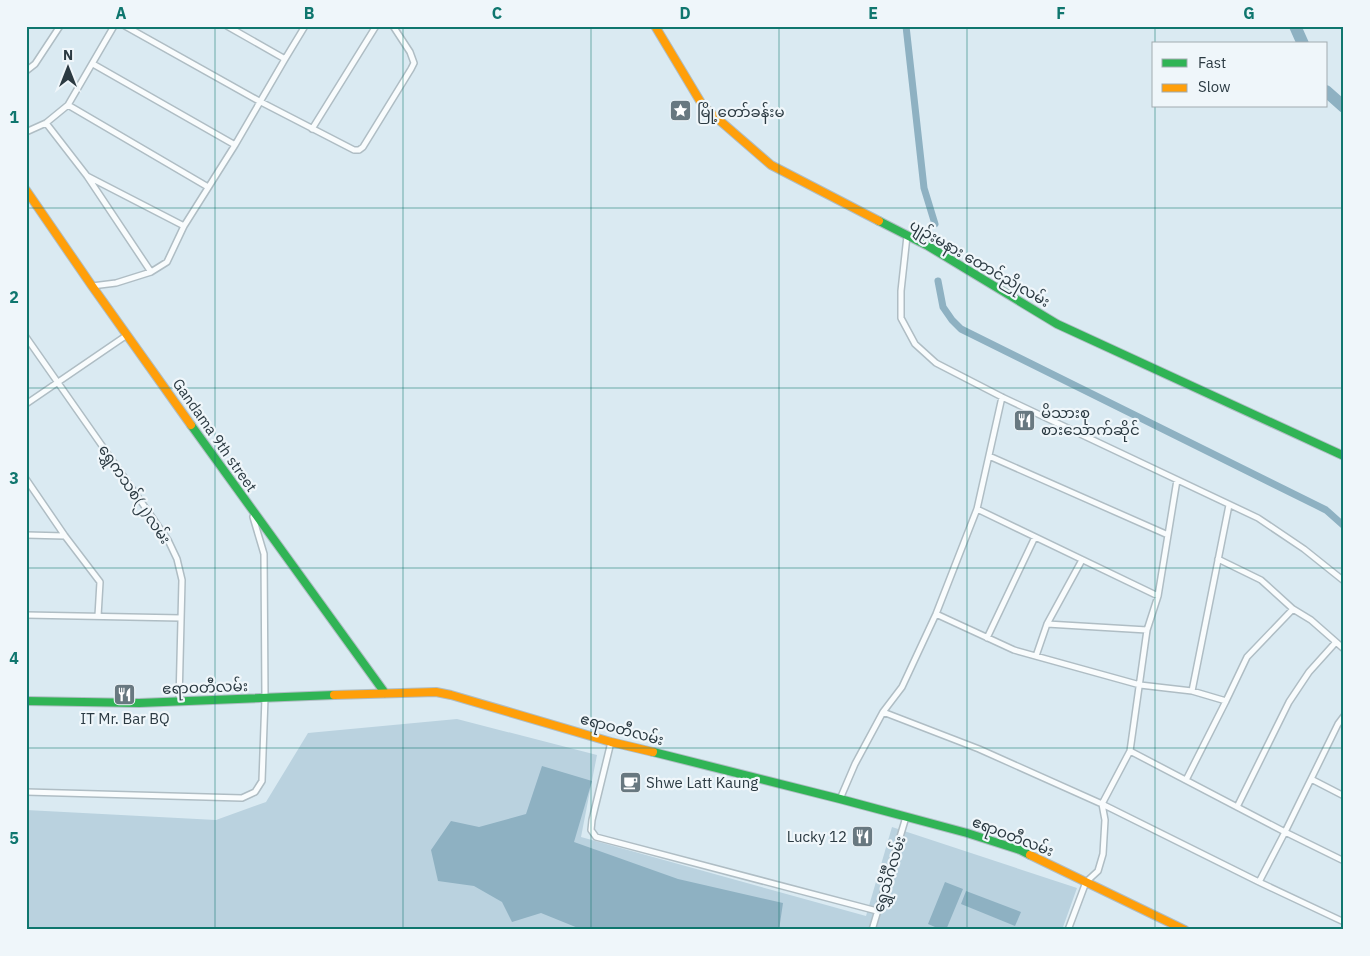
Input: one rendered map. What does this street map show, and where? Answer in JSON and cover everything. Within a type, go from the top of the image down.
[{"type":"street","points":[[26,71],[35,64],[60,26]]},
{"type":"street","points":[[26,132],[46,124],[68,105],[114,26]]},
{"type":"street","points":[[125,26],[259,101],[354,150],[359,150],[363,147],[414,63],[410,52],[393,26]]},
{"type":"street","points":[[227,26],[284,59]]},
{"type":"street","points":[[92,286],[116,283],[151,272],[167,262],[184,226],[235,145],[259,101],[305,26]]},
{"type":"street","points":[[312,129],[376,26]]},
{"type":"street","name":"ပျဉ်းမနား တောင်ညိုလမ်း","points":[[655,26],[703,106],[771,165],[928,246],[1057,324],[1344,456]]},
{"type":"street","points":[[93,64],[235,145]]},
{"type":"street","points":[[68,105],[208,187]]},
{"type":"street","points":[[46,124],[87,176],[151,272]]},
{"type":"street","points":[[87,176],[184,226]]},
{"type":"street","name":"Gandama 9th street","points":[[26,190],[252,512],[385,693]]},
{"type":"street","points":[[907,236],[901,290],[901,318],[914,344],[936,363],[1002,397],[1258,518],[1304,549],[1344,581]]},
{"type":"street","points":[[26,404],[127,335]]},
{"type":"street","name":"ရွှေကသစ်(၂)လမ်း","points":[[26,337],[168,540],[177,559],[182,580],[178,701]]},
{"type":"street","points":[[840,799],[855,764],[883,712],[902,687],[936,614],[977,509],[1002,397]]},
{"type":"street","points":[[989,456],[1168,534]]},
{"type":"street","points":[[26,480],[100,582],[98,616]]},
{"type":"street","points":[[1068,930],[1086,882],[1098,870],[1103,854],[1105,820],[1102,804],[1130,751],[1147,630],[1158,596],[1177,480]]},
{"type":"street","points":[[1192,691],[1229,505]]},
{"type":"street","points":[[977,509],[1158,596]]},
{"type":"street","points":[[26,792],[242,798],[254,792],[262,781],[265,698],[264,554],[252,512]]},
{"type":"street","points":[[26,535],[65,536]]},
{"type":"street","points":[[987,638],[1035,537]]},
{"type":"street","points":[[1218,559],[1261,580],[1293,609],[1311,620],[1344,649]]},
{"type":"street","points":[[1036,656],[1047,624],[1082,560]]},
{"type":"street","points":[[1186,780],[1247,657],[1293,609]]},
{"type":"street","points":[[26,614],[181,618]]},
{"type":"street","points":[[936,614],[1014,650],[1140,685],[1192,691],[1226,701]]},
{"type":"street","points":[[1047,624],[1147,630]]},
{"type":"street","points":[[1237,807],[1289,702],[1309,672],[1336,642]]},
{"type":"street","name":"ဧရာဝတီလမ်း","points":[[26,701],[138,703],[436,692],[611,742],[967,833],[1020,850],[1184,930]]},
{"type":"street","points":[[883,712],[979,749],[1102,804],[1344,922]]},
{"type":"street","points":[[1259,882],[1338,724],[1344,716]]},
{"type":"street","points":[[611,742],[592,820],[591,830],[596,837],[877,911]]},
{"type":"street","points":[[1130,751],[1285,832],[1344,860]]},
{"type":"street","points":[[1311,779],[1344,796]]},
{"type":"street","name":"ရွှေသိင်္ဂီလမ်း","points":[[872,930],[906,817]]},
{"type":"shaded area","points":[[457,719],[597,755],[581,837],[866,916],[892,827],[1077,888],[1062,930],[26,930],[26,810],[216,820],[266,802],[308,733]]},
{"type":"shaded area","points":[[542,766],[592,781],[574,842],[678,879],[783,903],[779,930],[583,930],[541,913],[512,922],[502,902],[474,886],[438,881],[431,850],[451,821],[479,827],[526,814]]},
{"type":"shaded area","points":[[945,882],[963,889],[946,930],[942,930],[928,924]]},
{"type":"shaded area","points":[[966,891],[1021,912],[1015,926],[961,904]]},
{"type":"waterway","points":[[906,26],[924,188],[935,224]]},
{"type":"waterway","points":[[1295,26],[1302,42]]},
{"type":"waterway","points":[[1328,93],[1344,107]]},
{"type":"waterway","points":[[938,281],[943,307],[961,329],[1326,510],[1344,526]]},
{"type":"traffic: fast","points":[[879,221],[928,246],[1057,324],[1344,456]]},
{"type":"traffic: fast","points":[[191,425],[385,693]]},
{"type":"traffic: fast","points":[[26,701],[139,703],[334,695]]},
{"type":"traffic: fast","points":[[653,752],[967,833],[1030,855]]},
{"type":"traffic: slow","points":[[655,26],[703,106],[771,165],[879,221]]},
{"type":"traffic: slow","points":[[26,190],[191,425]]},
{"type":"traffic: slow","points":[[334,695],[436,692],[611,742],[653,752]]},
{"type":"traffic: slow","points":[[1030,855],[1185,930]]},
{"type":"place","name":"မြို့တော်ခန်းမ","points":[[681,111]]},
{"type":"place","name":"မိသားစု စားသောက်ဆိုင်","points":[[1025,421]]},
{"type":"place","name":"IT Mr. Bar BQ","points":[[125,695]]},
{"type":"place","name":"Shwe Latt Kaung","points":[[630,782]]},
{"type":"place","name":"Lucky 12","points":[[863,836]]}]
